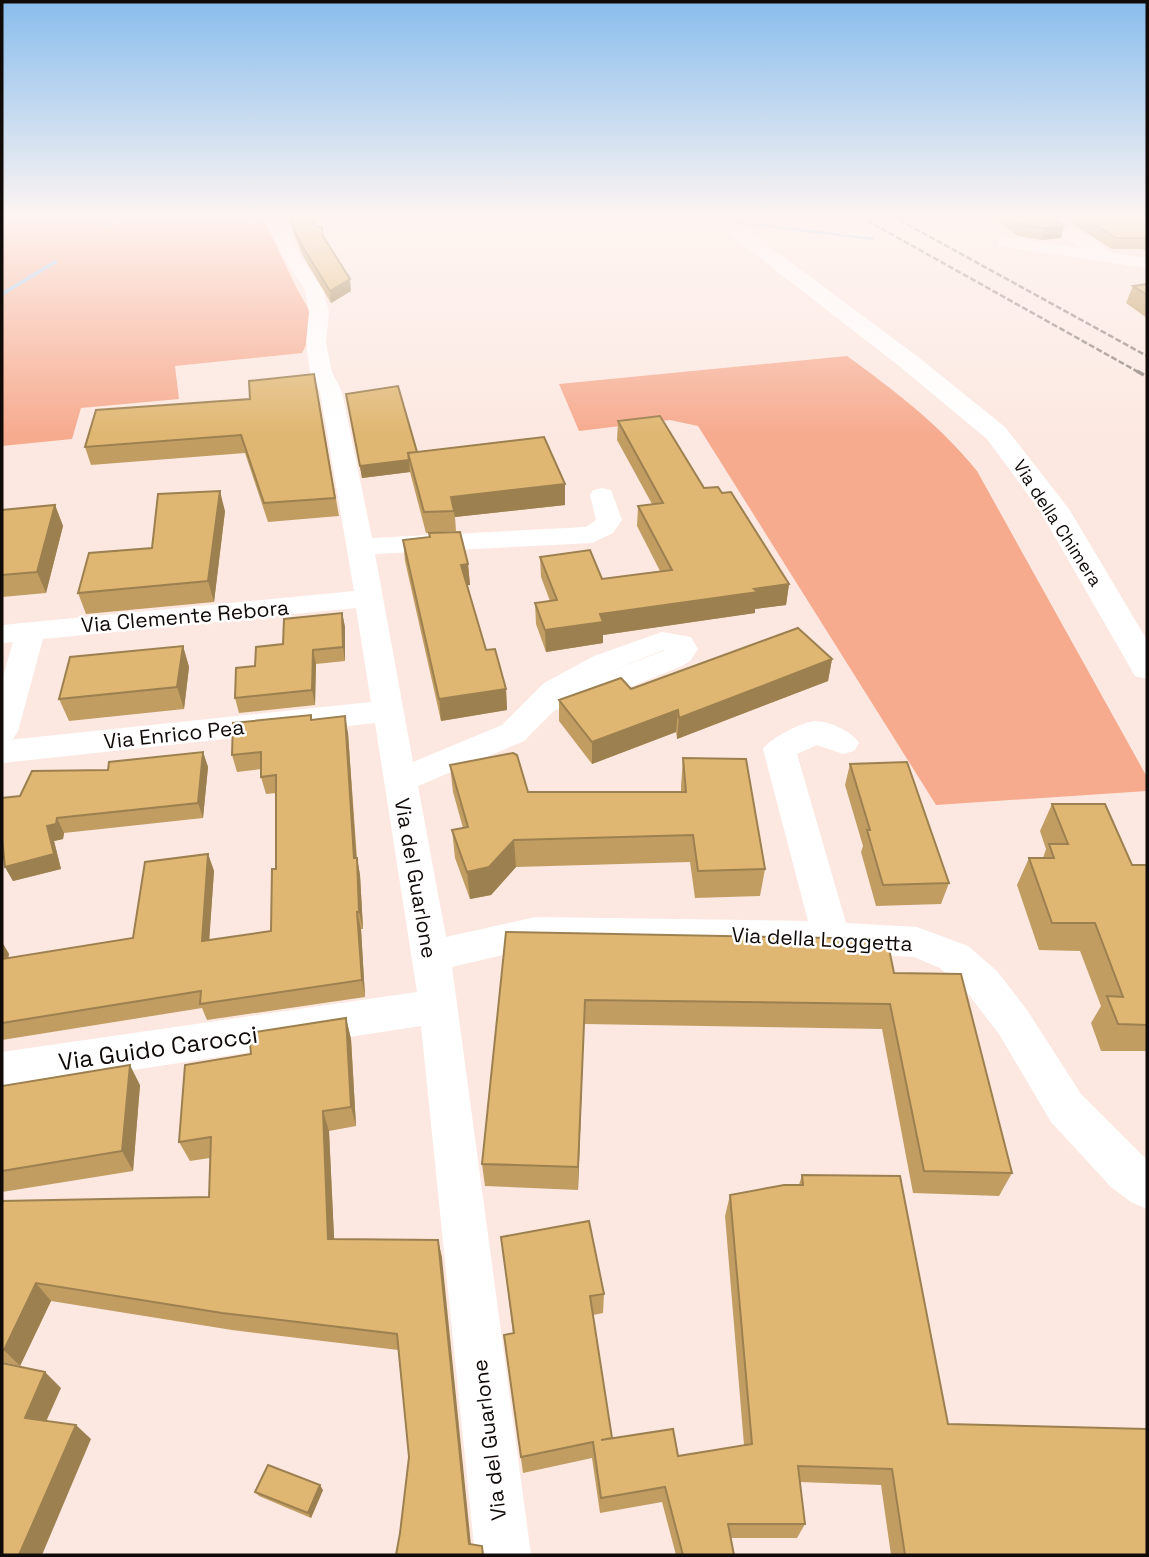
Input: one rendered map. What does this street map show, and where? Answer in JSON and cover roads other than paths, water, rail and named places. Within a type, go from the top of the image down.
[{"type":"street","name":"Via del Guarlone","points":[[313,289],[318,312],[316,343],[321,372],[331,392],[344,453],[439,1006],[503,1555]]},
{"type":"street","name":"Via della Chimera","points":[[812,289],[908,361],[996,433],[1054,509],[1147,668]]},
{"type":"street","points":[[359,547],[592,535],[604,528],[609,520],[603,495]]},
{"type":"street","name":"Via Clemente Rebora","points":[[17,632],[369,598]]},
{"type":"street","points":[[2,731],[17,632]]},
{"type":"street","points":[[399,781],[513,733],[547,701]]},
{"type":"street","name":"Via Enrico Pea","points":[[2,752],[387,711]]},
{"type":"street","points":[[831,937],[779,749],[816,732],[843,743]]},
{"type":"street","name":"Via della Loggetta","points":[[430,956],[536,932],[906,940],[935,948],[954,957],[983,982],[1013,1022],[1066,1108],[1127,1172],[1147,1186]]},
{"type":"street","name":"Via Guido Carocci","points":[[2,1071],[439,1006]]},
{"type":"waterway","points":[[2,294],[11,289]]},
{"type":"railway","points":[[989,289],[1140,373]]},
{"type":"railway","points":[[1024,289],[1147,356]]},
{"type":"railway","points":[[1137,371],[1147,377]]}]
